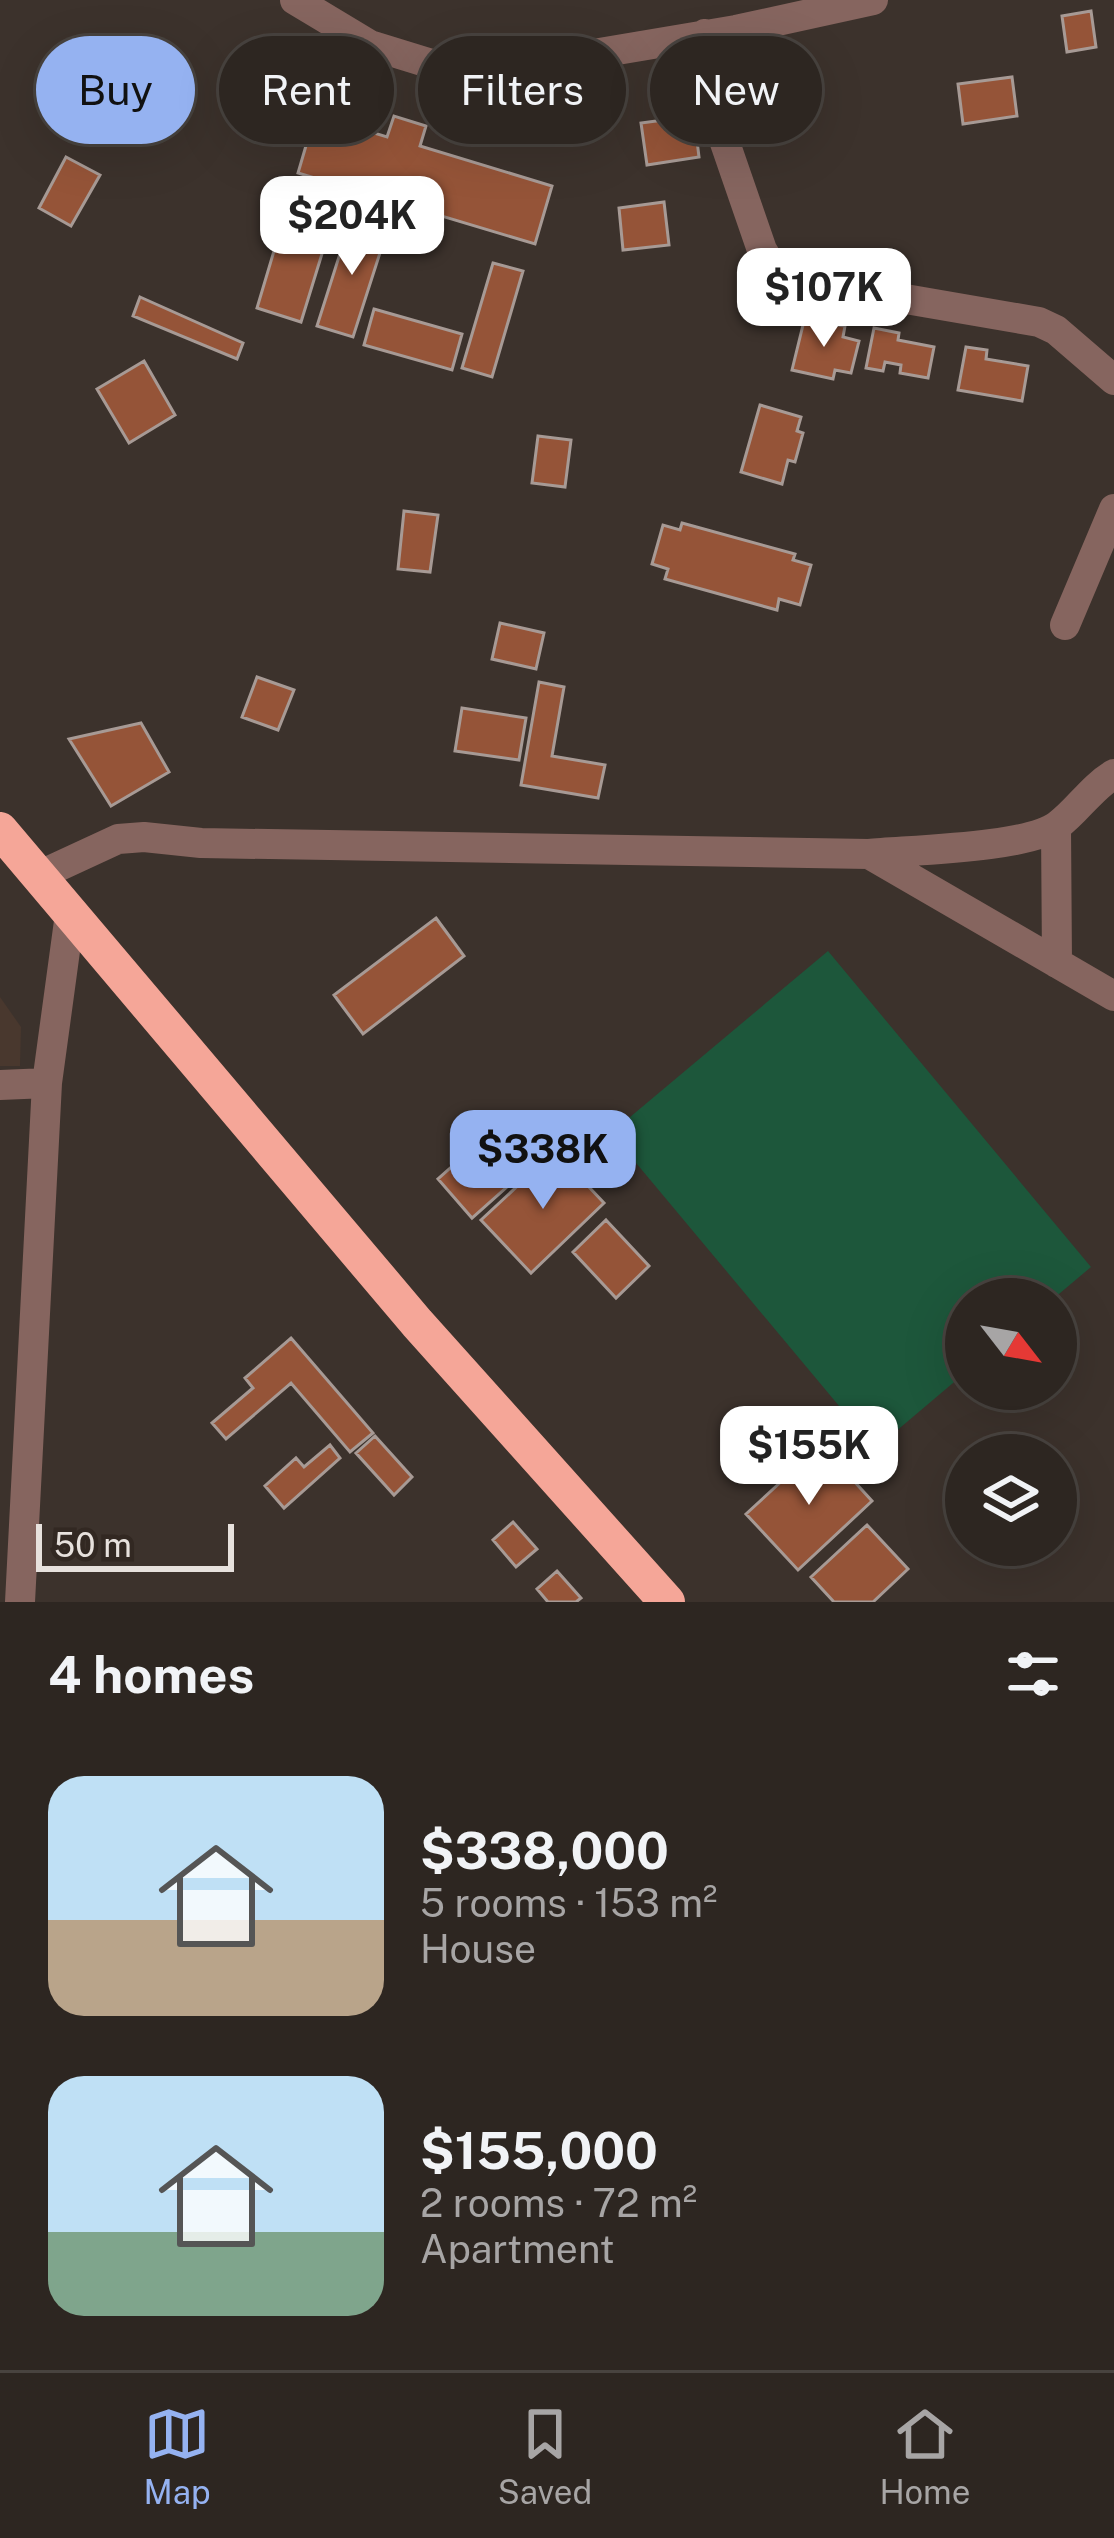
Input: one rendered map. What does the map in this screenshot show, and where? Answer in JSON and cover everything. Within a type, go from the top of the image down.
[{"type":"highway","points":[[0,830],[417,1323],[668,1602]]},
{"type":"street","points":[[295,0],[370,46],[448,68],[540,63],[723,21],[873,0]]},
{"type":"street","points":[[723,21],[713,108],[762,250],[778,277],[1039,322],[1056,330],[1114,380]]},
{"type":"street","points":[[1065,625],[1114,509]]},
{"type":"street","points":[[38,876],[118,839],[144,837],[201,843],[869,854],[998,842],[1055,828],[1114,774]]},
{"type":"street","points":[[1055,828],[1058,963]]},
{"type":"street","points":[[869,854],[1114,996]]},
{"type":"street","points":[[20,1589],[47,1083],[70,914]]},
{"type":"street","points":[[0,1085],[47,1083]]},
{"type":"shaded area","points":[[0,997],[21,1027],[20,1066],[0,1066]]},
{"type":"green space","points":[[828,951],[1091,1267],[1077,1279],[945,1278],[945,1390],[875,1449],[611,1133]]},
{"type":"building","points":[[1091,11],[1096,47],[1067,52],[1062,16]]},
{"type":"building","points":[[1012,77],[1017,116],[963,124],[958,84]]},
{"type":"building","points":[[394,116],[418,124],[420,146],[552,186],[535,244],[298,173],[306,144],[394,144]]},
{"type":"building","points":[[650,122],[650,144],[697,144],[699,157],[647,165],[641,123]]},
{"type":"building","points":[[66,157],[100,175],[71,226],[39,208]]},
{"type":"building","points":[[664,202],[669,245],[623,250],[619,208]]},
{"type":"building","points":[[288,204],[333,218],[301,322],[257,308]]},
{"type":"building","points":[[351,219],[387,231],[353,337],[317,326]]},
{"type":"building","points":[[493,263],[523,271],[492,377],[462,368]]},
{"type":"building","points":[[140,297],[243,343],[237,359],[133,316]]},
{"type":"building","points":[[374,309],[462,334],[452,370],[364,345]]},
{"type":"building","points":[[804,321],[845,326],[843,337],[859,341],[851,373],[835,370],[833,379],[792,370]]},
{"type":"building","points":[[874,328],[899,333],[898,340],[934,347],[928,378],[900,373],[901,365],[885,362],[883,371],[866,368]]},
{"type":"building","points":[[966,347],[987,350],[986,359],[1028,366],[1022,401],[958,390]]},
{"type":"building","points":[[144,361],[175,415],[129,443],[97,389]]},
{"type":"building","points":[[760,405],[801,417],[797,431],[803,433],[795,462],[788,460],[782,484],[741,472]]},
{"type":"building","points":[[538,436],[571,440],[565,487],[532,483]]},
{"type":"building","points":[[404,511],[438,515],[430,572],[398,569]]},
{"type":"building","points":[[682,523],[795,554],[793,560],[811,565],[800,605],[779,599],[777,610],[665,579],[668,569],[652,564],[663,525],[680,530]]},
{"type":"building","points":[[500,623],[544,633],[536,669],[492,659]]},
{"type":"building","points":[[257,677],[294,690],[278,730],[242,717]]},
{"type":"building","points":[[539,682],[564,687],[552,756],[605,765],[598,798],[521,785]]},
{"type":"building","points":[[462,708],[526,718],[519,760],[455,751]]},
{"type":"building","points":[[141,723],[169,772],[111,806],[69,739]]},
{"type":"building","points":[[436,918],[464,956],[363,1034],[334,995]]},
{"type":"building","points":[[518,1117],[544,1146],[533,1157],[536,1161],[472,1218],[438,1179],[502,1122],[507,1127]]},
{"type":"building","points":[[555,1151],[604,1203],[531,1273],[481,1220]]},
{"type":"building","points":[[606,1220],[649,1266],[616,1298],[573,1252]]},
{"type":"building","points":[[291,1338],[373,1433],[350,1452],[291,1383],[226,1439],[212,1423],[253,1388],[245,1378]]},
{"type":"building","points":[[375,1436],[412,1477],[394,1495],[356,1453]]},
{"type":"building","points":[[330,1445],[340,1458],[284,1508],[265,1486],[296,1458],[304,1467]]},
{"type":"building","points":[[821,1445],[872,1501],[798,1570],[746,1514]]},
{"type":"building","points":[[513,1522],[537,1549],[516,1567],[493,1540]]},
{"type":"building","points":[[867,1525],[908,1569],[873,1602],[834,1602],[811,1577]]},
{"type":"building","points":[[557,1571],[581,1598],[576,1602],[548,1602],[537,1589]]}]
